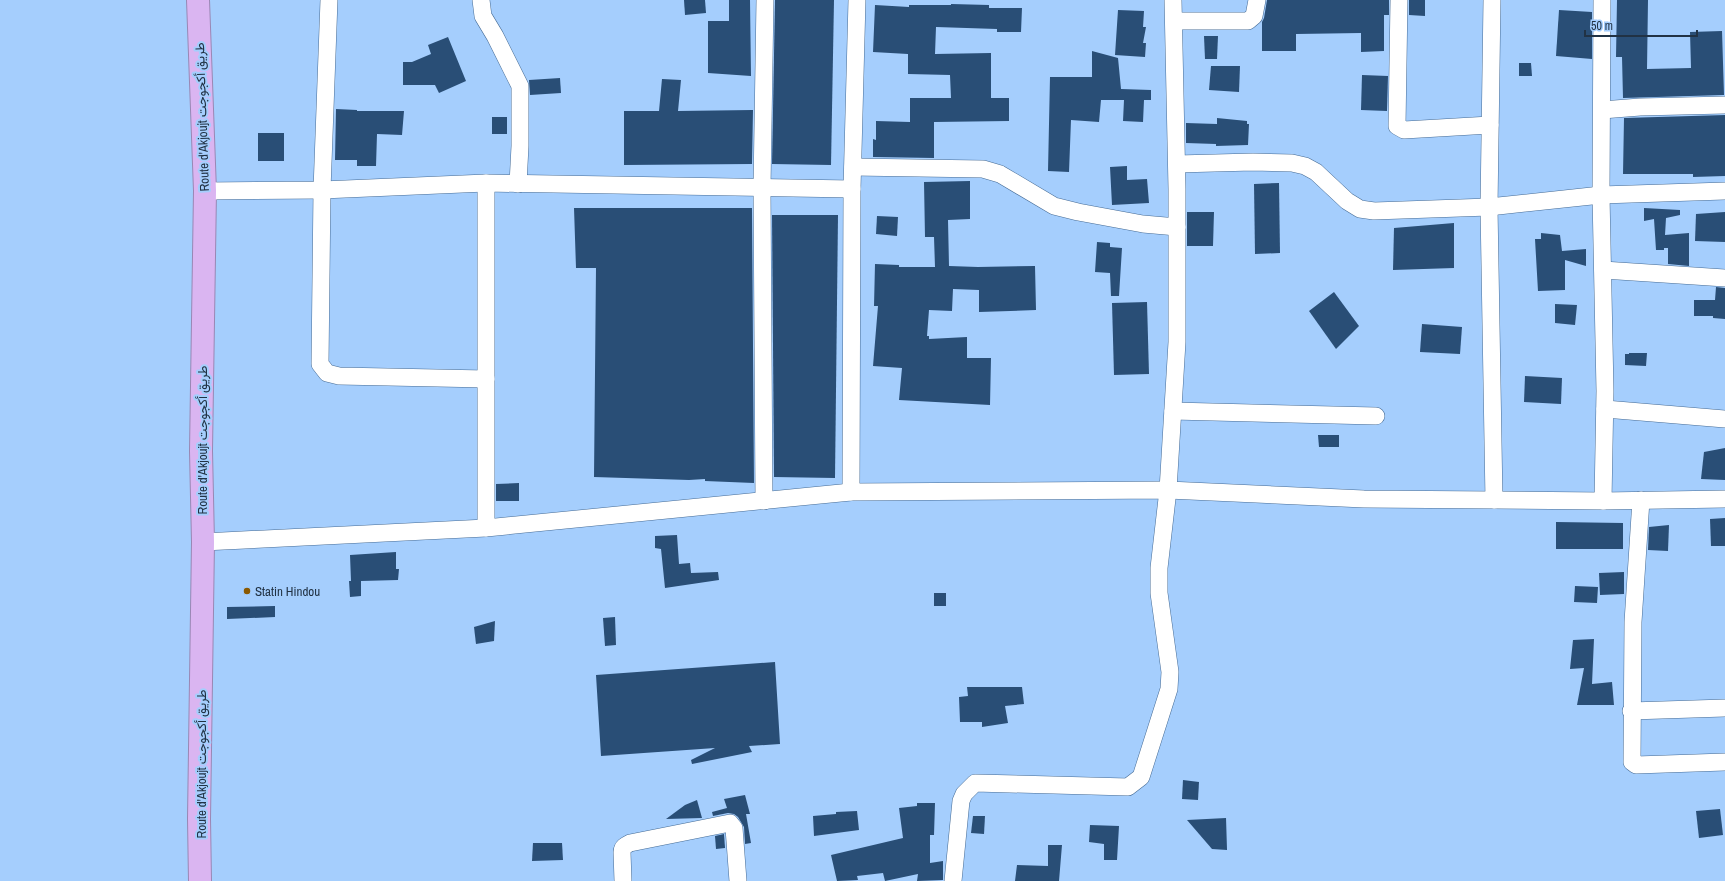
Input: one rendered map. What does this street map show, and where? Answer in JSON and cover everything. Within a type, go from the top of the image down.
[{"type":"highway","name":"Route d'Akjoujt طريق أكجوجت","points":[[198,0],[205,191],[200,451],[203,542],[199,819],[200,881]]},
{"type":"street","points":[[329,0],[322,190],[320,364],[327,373],[339,376],[486,379]]},
{"type":"street","points":[[481,0],[483,16],[495,36],[520,86],[520,146],[518,184]]},
{"type":"street","points":[[764,501],[762,188],[765,0]]},
{"type":"street","points":[[851,492],[852,189],[857,0]]},
{"type":"street","points":[[953,881],[961,801],[964,794],[975,782],[1128,787],[1141,777],[1169,689],[1170,672],[1159,593],[1159,568],[1168,490],[1177,342],[1177,164],[1173,0]]},
{"type":"street","points":[[1174,21],[1248,21],[1254,16],[1257,0]]},
{"type":"street","points":[[1399,0],[1397,126],[1404,130],[1490,126]]},
{"type":"street","points":[[1492,0],[1489,207],[1494,500]]},
{"type":"street","points":[[1602,0],[1601,195],[1605,409],[1603,500]]},
{"type":"street","points":[[1602,110],[1640,107],[1725,105]]},
{"type":"street","points":[[1177,164],[1253,162],[1292,163],[1305,166],[1316,172],[1347,201],[1360,209],[1374,211],[1489,207],[1601,195],[1725,191]]},
{"type":"street","points":[[853,167],[983,169],[1000,174],[1054,206],[1143,224],[1177,227]]},
{"type":"street","points":[[205,191],[322,190],[486,182],[518,184],[852,189]]},
{"type":"street","points":[[486,182],[486,528]]},
{"type":"street","points":[[1603,270],[1725,278]]},
{"type":"street","points":[[1605,409],[1725,419]]},
{"type":"street","points":[[1173,411],[1376,416]]},
{"type":"street","points":[[203,542],[486,528],[851,492],[1168,490],[1364,498],[1494,500],[1725,499]]},
{"type":"street","points":[[1641,500],[1633,622],[1631,759],[1636,765],[1725,762]]},
{"type":"street","points":[[1631,711],[1725,708]]},
{"type":"street","points":[[623,881],[622,848],[626,845],[730,823],[734,828],[738,881]]},
{"type":"building","points":[[684,0],[705,0],[706,13],[685,15]]},
{"type":"building","points":[[729,0],[750,0],[751,76],[708,73],[708,21],[729,21]]},
{"type":"building","points":[[775,0],[834,0],[831,165],[772,164]]},
{"type":"building","points":[[1267,0],[1389,0],[1389,15],[1384,15],[1384,51],[1361,52],[1361,33],[1296,34],[1296,51],[1262,51],[1262,22]]},
{"type":"building","points":[[1409,0],[1425,0],[1425,16],[1409,15]]},
{"type":"building","points":[[1617,0],[1648,0],[1647,69],[1691,68],[1690,32],[1722,31],[1724,95],[1623,98],[1622,57],[1616,57]]},
{"type":"building","points":[[875,5],[909,7],[909,5],[989,5],[989,8],[1022,8],[1021,32],[997,32],[997,29],[936,27],[935,54],[991,53],[991,98],[1009,98],[1009,121],[934,122],[934,158],[873,157],[873,139],[876,140],[876,121],[910,122],[910,98],[951,98],[950,75],[908,74],[908,54],[873,52]]},
{"type":"building","points":[[1118,10],[1144,11],[1143,27],[1146,27],[1143,43],[1146,43],[1145,57],[1115,55]]},
{"type":"building","points":[[1559,10],[1592,12],[1592,59],[1556,56]]},
{"type":"building","points":[[1204,36],[1218,36],[1217,59],[1205,59]]},
{"type":"building","points":[[448,37],[466,81],[439,93],[435,85],[403,85],[403,62],[412,62],[431,54],[428,45]]},
{"type":"building","points":[[1092,51],[1118,58],[1121,89],[1151,90],[1151,100],[1144,100],[1143,122],[1123,121],[1124,100],[1101,100],[1099,122],[1071,120],[1069,172],[1048,171],[1050,77],[1092,77]]},
{"type":"building","points":[[1519,63],[1531,63],[1532,76],[1519,76]]},
{"type":"building","points":[[1211,66],[1240,66],[1239,92],[1209,90]]},
{"type":"building","points":[[1362,75],[1388,76],[1387,111],[1361,110]]},
{"type":"building","points":[[560,78],[561,93],[530,95],[529,80]]},
{"type":"building","points":[[662,79],[681,80],[678,111],[753,110],[752,164],[624,165],[624,111],[659,111]]},
{"type":"building","points":[[336,109],[357,111],[404,111],[402,135],[377,134],[376,166],[357,166],[357,160],[335,160]]},
{"type":"building","points":[[1725,115],[1725,176],[1693,177],[1693,174],[1623,174],[1624,118]]},
{"type":"building","points":[[492,117],[507,117],[507,134],[492,134]]},
{"type":"building","points":[[1217,118],[1247,121],[1247,124],[1249,124],[1248,145],[1216,146],[1216,144],[1186,143],[1186,123],[1217,124]]},
{"type":"building","points":[[258,133],[284,133],[284,161],[258,161]]},
{"type":"building","points":[[1127,166],[1127,180],[1147,179],[1149,203],[1112,205],[1110,167]]},
{"type":"building","points":[[970,181],[970,219],[948,220],[949,266],[1035,266],[1036,310],[979,312],[979,290],[953,289],[952,311],[929,310],[927,336],[929,336],[929,339],[967,337],[967,358],[991,358],[990,405],[899,400],[902,368],[873,366],[878,306],[874,306],[875,264],[899,265],[899,267],[935,267],[934,237],[925,237],[924,182]]},
{"type":"building","points":[[1279,183],[1280,253],[1255,254],[1254,184]]},
{"type":"building","points":[[574,208],[752,208],[754,483],[705,481],[705,479],[689,480],[594,477],[596,268],[576,268]]},
{"type":"building","points":[[1644,208],[1680,210],[1680,215],[1666,218],[1665,235],[1689,233],[1689,266],[1668,264],[1668,248],[1664,248],[1664,250],[1656,250],[1654,219],[1644,221]]},
{"type":"building","points":[[1187,212],[1214,212],[1213,246],[1187,246]]},
{"type":"building","points":[[1725,212],[1725,242],[1695,241],[1696,214]]},
{"type":"building","points":[[772,215],[838,215],[835,478],[774,477]]},
{"type":"building","points":[[877,216],[898,217],[897,236],[876,234]]},
{"type":"building","points":[[1454,223],[1454,268],[1393,270],[1394,228]]},
{"type":"building","points":[[1541,233],[1560,235],[1562,251],[1586,249],[1586,266],[1565,260],[1565,290],[1538,291],[1535,239],[1541,239]]},
{"type":"building","points":[[1097,242],[1110,243],[1110,247],[1122,248],[1119,296],[1111,296],[1110,273],[1095,272]]},
{"type":"building","points":[[1716,287],[1725,288],[1725,319],[1713,318],[1713,316],[1694,316],[1694,300],[1715,300]]},
{"type":"building","points":[[1334,292],[1359,326],[1336,349],[1309,311]]},
{"type":"building","points":[[1147,302],[1149,374],[1114,375],[1112,303]]},
{"type":"building","points":[[1555,304],[1577,305],[1575,325],[1555,323]]},
{"type":"building","points":[[1422,324],[1462,327],[1460,354],[1420,352]]},
{"type":"building","points":[[1647,353],[1646,366],[1625,365],[1625,354]]},
{"type":"building","points":[[1525,376],[1562,378],[1561,404],[1524,402]]},
{"type":"building","points":[[1318,435],[1339,435],[1339,447],[1319,447]]},
{"type":"building","points":[[1725,448],[1725,480],[1701,479],[1704,452]]},
{"type":"building","points":[[519,483],[519,501],[496,501],[496,484]]},
{"type":"building","points":[[1725,518],[1725,546],[1711,546],[1710,519]]},
{"type":"building","points":[[1556,522],[1623,523],[1623,549],[1556,549]]},
{"type":"building","points":[[1669,525],[1668,551],[1648,550],[1649,527]]},
{"type":"building","points":[[677,535],[679,564],[690,563],[691,573],[718,572],[719,580],[665,588],[661,549],[655,548],[655,536]]},
{"type":"building","points":[[396,552],[396,569],[399,569],[398,580],[361,581],[361,596],[350,597],[350,555]]},
{"type":"building","points":[[1624,572],[1624,594],[1600,595],[1599,573]]},
{"type":"building","points":[[1575,586],[1598,587],[1597,603],[1574,602]]},
{"type":"building","points":[[934,593],[946,593],[946,606],[934,606]]},
{"type":"building","points":[[275,606],[275,617],[227,619],[227,607]]},
{"type":"building","points":[[615,617],[616,645],[605,646],[603,618]]},
{"type":"building","points":[[495,621],[494,641],[476,644],[474,627]]},
{"type":"building","points":[[1594,639],[1592,684],[1612,682],[1614,705],[1577,705],[1584,668],[1570,669],[1573,640]]},
{"type":"building","points":[[775,662],[780,744],[749,746],[752,752],[692,764],[691,760],[715,748],[601,756],[596,675]]},
{"type":"building","points":[[967,687],[1022,687],[1024,704],[1005,706],[1008,723],[982,727],[982,722],[960,722],[959,697],[968,696]]},
{"type":"building","points":[[1183,780],[1199,782],[1198,800],[1182,799]]},
{"type":"building","points":[[745,795],[750,814],[746,814],[751,843],[745,844],[744,827],[738,817],[734,814],[728,813],[713,816],[712,812],[727,808],[724,799]]},
{"type":"building","points":[[697,800],[702,818],[666,819],[685,805]]},
{"type":"building","points":[[917,803],[935,803],[934,835],[930,835],[930,863],[943,861],[943,880],[917,881],[918,874],[885,881],[883,873],[857,876],[858,880],[837,881],[831,855],[903,838],[899,808],[917,806]]},
{"type":"building","points":[[1720,809],[1723,835],[1699,838],[1696,811]]},
{"type":"building","points":[[857,811],[859,830],[814,836],[813,816],[836,814],[836,812]]},
{"type":"building","points":[[973,816],[985,816],[984,834],[971,833]]},
{"type":"building","points":[[1226,818],[1227,850],[1212,849],[1187,820]]},
{"type":"building","points":[[1090,825],[1119,826],[1117,860],[1104,860],[1104,844],[1089,842]]},
{"type":"building","points":[[724,834],[725,848],[716,849],[715,836]]},
{"type":"building","points":[[533,843],[562,843],[563,860],[532,861]]},
{"type":"building","points":[[1048,845],[1062,845],[1059,881],[1015,881],[1017,865],[1048,866]]},
{"type":"place","name":"Statin Hindou","points":[[247,591]]}]
